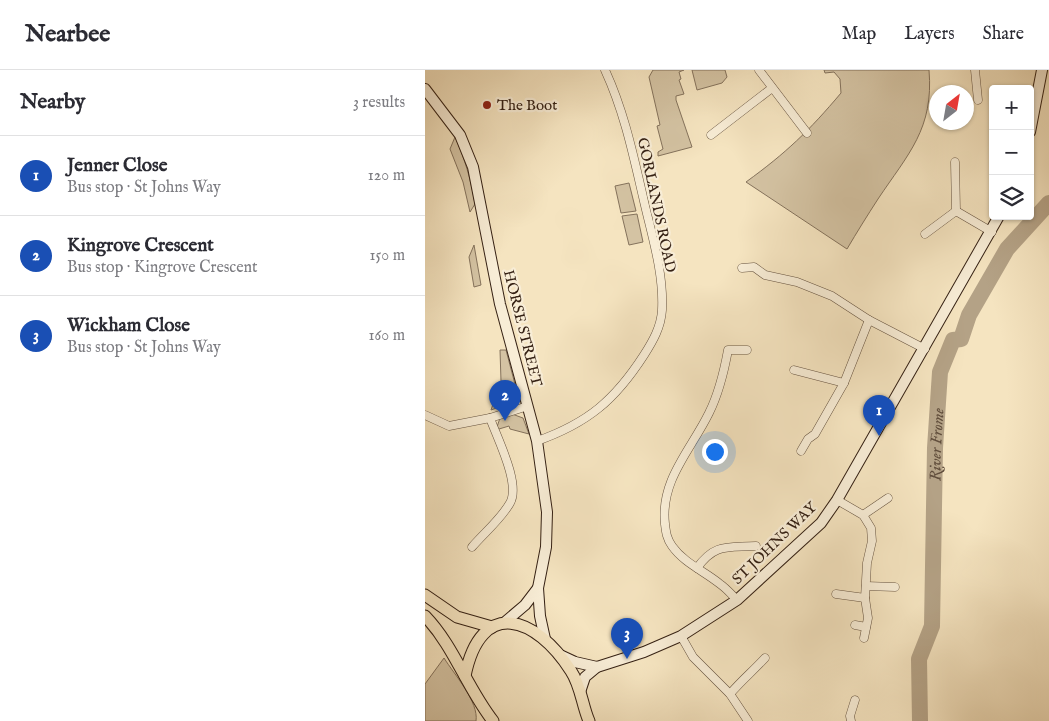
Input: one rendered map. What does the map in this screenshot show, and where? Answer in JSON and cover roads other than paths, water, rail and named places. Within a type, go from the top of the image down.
[{"type":"main road","points":[[425,595],[457,617],[492,627]]},
{"type":"main road","points":[[425,616],[442,636],[491,720]]},
{"type":"main road","points":[[465,676],[474,644],[482,633],[505,622],[521,626],[545,639],[560,655],[572,672],[589,721]]},
{"type":"main road","points":[[578,721],[583,708]]},
{"type":"street","name":"GORLANDS ROAD","points":[[537,441],[585,419],[605,405],[632,374],[651,344],[661,319],[662,309],[657,258],[624,116],[605,70]]},
{"type":"street","points":[[759,70],[807,133]]},
{"type":"street","points":[[975,70],[978,100]]},
{"type":"street","points":[[1030,130],[1042,70]]},
{"type":"street","points":[[711,135],[773,88]]},
{"type":"street","name":"HORSE STREET","points":[[425,89],[460,135],[473,167],[500,304],[537,441],[548,526],[546,553],[538,588],[540,616],[545,639]]},
{"type":"street","points":[[955,162],[956,212]]},
{"type":"street","points":[[956,212],[992,232]]},
{"type":"street","points":[[925,234],[956,212]]},
{"type":"street","name":"ST JOHNS WAY","points":[[597,667],[644,652],[681,636],[737,600],[821,523],[837,500],[925,349],[997,220]]},
{"type":"street","points":[[742,268],[754,267],[765,275],[815,288],[832,296],[869,320],[925,349]]},
{"type":"street","points":[[801,451],[808,439],[815,434],[844,383],[869,320]]},
{"type":"street","points":[[737,600],[721,584],[680,555],[667,536],[665,504],[674,472],[710,412],[729,350],[747,350]]},
{"type":"street","points":[[794,370],[844,383]]},
{"type":"street","points":[[425,414],[449,426],[491,418],[528,406]]},
{"type":"street","points":[[472,547],[510,503],[513,494],[510,473],[491,418]]},
{"type":"street","points":[[863,515],[888,498]]},
{"type":"street","points":[[837,500],[863,515],[871,528],[872,534],[865,586],[868,618],[863,638]]},
{"type":"street","points":[[480,537],[487,543]]},
{"type":"street","points":[[697,568],[707,554],[715,549],[756,546]]},
{"type":"street","points":[[865,586],[895,587]]},
{"type":"street","name":"HORSE STREET","points":[[505,622],[525,605],[538,588]]},
{"type":"street","points":[[836,594],[865,598]]},
{"type":"street","points":[[855,625],[866,627]]},
{"type":"street","points":[[681,636],[693,657],[731,694],[749,721]]},
{"type":"street","points":[[560,655],[575,662],[597,667]]},
{"type":"street","points":[[731,694],[745,676],[751,673],[765,658]]},
{"type":"street","points":[[580,692],[585,677],[597,667]]},
{"type":"street","points":[[851,721],[850,716],[855,700]]},
{"type":"waterway","name":"River Frome","points":[[920,721],[919,659],[932,626],[935,448],[940,372],[953,340],[961,339],[969,315],[1007,249],[1049,203]]},
{"type":"place","name":"The Boot","points":[[487,105]]},
{"type":"place","name":"Kingrove Crescent","points":[[505,421]]},
{"type":"place","name":"Jenner Close","points":[[879,436]]},
{"type":"place","name":"Wickham Close","points":[[627,659]]}]
